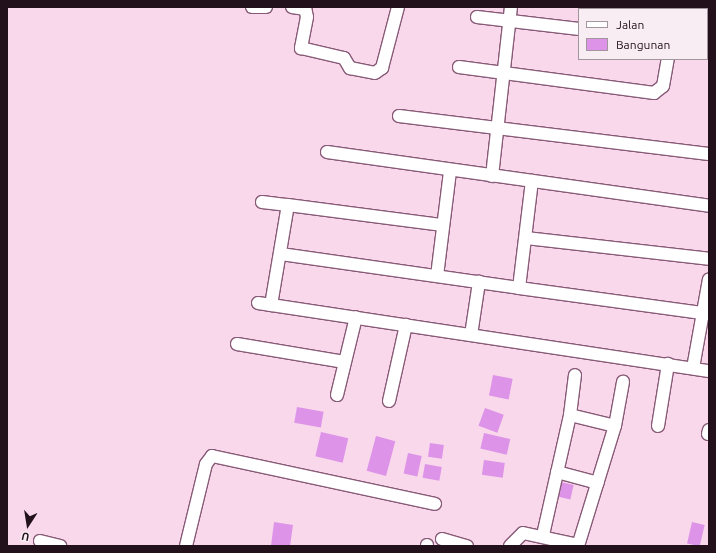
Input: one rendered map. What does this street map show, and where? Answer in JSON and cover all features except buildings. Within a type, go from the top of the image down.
[{"type":"street","points":[[252,7],[266,7]]},
{"type":"street","points":[[300,8],[307,17],[301,48],[345,58],[350,68],[374,73],[382,68],[398,7]]},
{"type":"street","points":[[492,176],[504,72],[508,20],[511,7]]},
{"type":"street","points":[[477,17],[578,29]]},
{"type":"street","points":[[459,67],[654,92],[663,86],[668,60]]},
{"type":"street","points":[[399,116],[709,154]]},
{"type":"street","points":[[326,152],[450,172],[492,176],[709,206]]},
{"type":"street","points":[[437,276],[450,172]]},
{"type":"street","points":[[519,288],[532,182]]},
{"type":"street","points":[[262,202],[443,225]]},
{"type":"street","points":[[288,205],[281,254],[264,304],[709,371]]},
{"type":"street","points":[[526,238],[709,259]]},
{"type":"street","points":[[281,254],[706,314]]},
{"type":"street","points":[[693,368],[706,314],[709,279]]},
{"type":"street","points":[[471,335],[479,282]]},
{"type":"street","points":[[337,395],[356,318]]},
{"type":"street","points":[[389,401],[406,325]]},
{"type":"street","points":[[237,344],[345,362]]},
{"type":"street","points":[[658,426],[668,364]]},
{"type":"street","points":[[544,535],[570,415],[575,375]]},
{"type":"street","points":[[510,546],[520,533],[544,535],[578,546],[615,426],[623,382]]},
{"type":"street","points":[[570,415],[615,426]]},
{"type":"street","points":[[186,546],[206,464],[212,456],[435,504]]},
{"type":"street","points":[[557,472],[598,483]]},
{"type":"street","points":[[442,539],[467,546]]},
{"type":"street","points":[[40,541],[60,546]]}]
